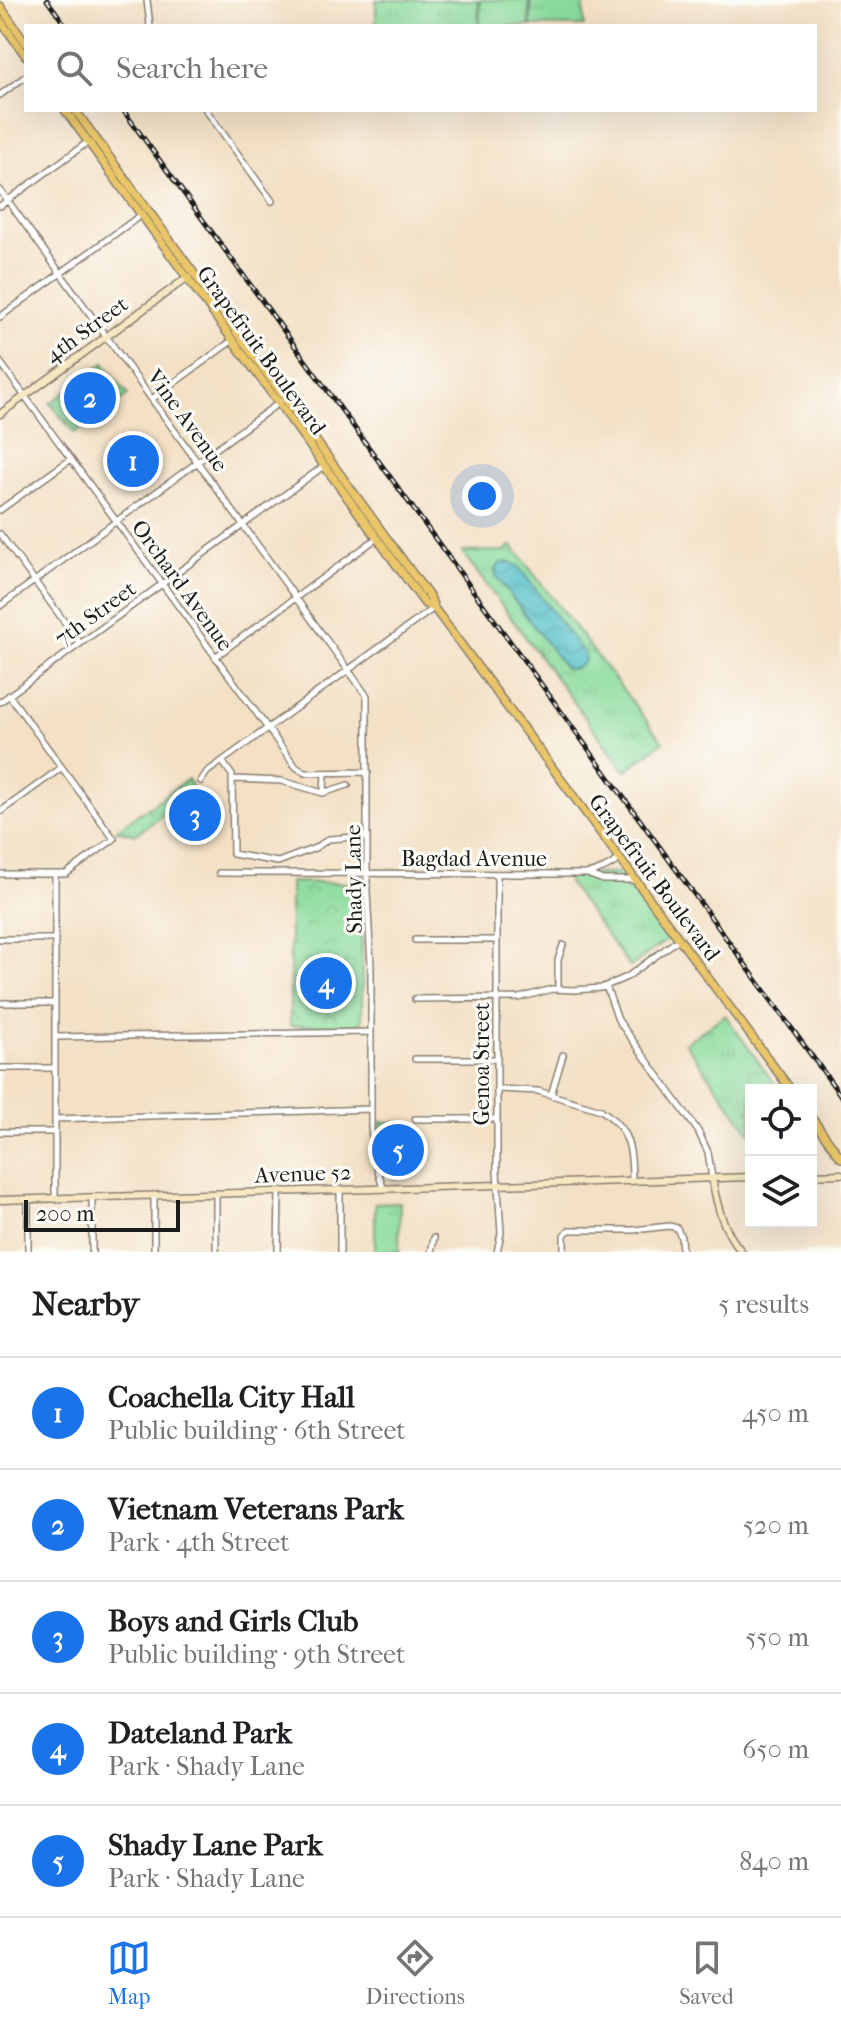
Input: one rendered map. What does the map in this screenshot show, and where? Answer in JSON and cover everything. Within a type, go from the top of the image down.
[{"type":"main road","points":[[0,6],[24,40]]},
{"type":"main road","points":[[0,20],[24,53]]},
{"type":"main road","name":"Grapefruit Boulevard","points":[[66,112],[431,599],[434,608],[787,1084]]},
{"type":"main road","name":"Grapefruit Boulevard","points":[[76,112],[233,340],[282,401],[324,466],[425,604],[434,608]]},
{"type":"main road","name":"4th Street","points":[[0,414],[190,276]]},
{"type":"main road","points":[[817,1125],[841,1158]]},
{"type":"main road","points":[[817,1174],[841,1174]]},
{"type":"main road","name":"Avenue 52","points":[[0,1200],[745,1177]]},
{"type":"main road","points":[[712,1178],[722,1222],[742,1252]]},
{"type":"street","points":[[147,0],[150,24]]},
{"type":"street","points":[[0,95],[24,77]]},
{"type":"street","points":[[207,112],[272,201]]},
{"type":"street","points":[[0,206],[88,142]]},
{"type":"street","name":"Vine Avenue","points":[[0,190],[349,670]]},
{"type":"street","points":[[0,317],[141,215]]},
{"type":"street","points":[[152,399],[233,340]]},
{"type":"street","name":"Orchard Avenue","points":[[0,362],[298,770],[305,773],[368,772]]},
{"type":"street","points":[[0,606],[282,401]]},
{"type":"street","points":[[0,510],[71,459]]},
{"type":"street","name":"7th Street","points":[[0,702],[324,466]]},
{"type":"street","points":[[0,534],[80,643]]},
{"type":"street","points":[[215,657],[377,538]]},
{"type":"street","points":[[201,781],[207,772],[434,608]]},
{"type":"street","name":"Shady Lane","points":[[349,670],[368,698],[367,874],[371,946],[372,1146],[383,1188]]},
{"type":"street","points":[[0,874],[66,874],[114,839],[9,695]]},
{"type":"street","points":[[222,761],[232,779],[233,854],[278,862],[315,848],[329,839],[367,836]]},
{"type":"street","points":[[0,812],[61,768]]},
{"type":"street","points":[[324,792],[325,773]]},
{"type":"street","points":[[232,779],[275,779],[318,793],[348,785]]},
{"type":"street","name":"Bagdad Avenue","points":[[219,873],[586,874],[596,873],[620,859]]},
{"type":"street","points":[[55,874],[55,1199]]},
{"type":"street","name":"Genoa Street","points":[[497,874],[497,1119],[501,1233],[497,1252]]},
{"type":"street","name":"Bagdad Avenue","points":[[586,874],[603,880],[636,880]]},
{"type":"street","points":[[0,939],[55,939]]},
{"type":"street","points":[[415,999],[519,998],[558,989],[583,990],[606,986],[627,977],[679,939]]},
{"type":"street","points":[[415,940],[497,940]]},
{"type":"street","points":[[558,989],[558,960],[563,945]]},
{"type":"street","points":[[606,986],[618,1020],[698,1131],[708,1152],[712,1178]]},
{"type":"street","points":[[0,1003],[55,1003]]},
{"type":"street","points":[[55,1037],[371,1032]]},
{"type":"street","points":[[551,1095],[563,1055]]},
{"type":"street","points":[[415,1059],[497,1059]]},
{"type":"street","points":[[0,1068],[55,1068]]},
{"type":"street","points":[[497,1089],[531,1089],[601,1110],[625,1133],[630,1148],[632,1181]]},
{"type":"street","points":[[55,1119],[371,1109]]},
{"type":"street","points":[[415,1119],[497,1119]]},
{"type":"street","points":[[0,1132],[55,1132]]},
{"type":"street","points":[[340,1190],[340,1252]]},
{"type":"street","points":[[278,1252],[279,1192]]},
{"type":"street","points":[[216,1194],[216,1252]]},
{"type":"street","points":[[154,1196],[154,1252]]},
{"type":"street","points":[[92,1198],[92,1252]]},
{"type":"street","points":[[28,1200],[28,1252]]},
{"type":"street","points":[[564,1252],[566,1232],[572,1229],[634,1230],[669,1226],[677,1228],[682,1252]]},
{"type":"street","points":[[431,1252],[434,1238]]},
{"type":"green space","points":[[376,0],[478,0],[479,24],[376,24]]},
{"type":"green space","points":[[480,0],[529,0],[529,24],[480,24]]},
{"type":"green space","points":[[531,0],[584,0],[584,24],[531,24]]},
{"type":"green space","points":[[104,363],[128,395],[74,433],[50,403],[66,392],[81,387],[89,375]]},
{"type":"green space","points":[[511,546],[663,742],[625,771],[462,552],[504,551]]},
{"type":"green space","points":[[188,779],[194,792],[135,835],[116,830]]},
{"type":"green space","points":[[568,874],[621,874],[669,938],[630,967],[568,883]]},
{"type":"green space","points":[[290,882],[351,883],[357,888],[362,945],[362,1022],[358,1025],[290,1026]]},
{"type":"green space","points":[[725,1015],[775,1084],[745,1084],[745,1126],[685,1043]]},
{"type":"green space","points":[[381,1122],[401,1122],[413,1132],[416,1176],[394,1178],[389,1173],[383,1152]]},
{"type":"green space","points":[[400,1202],[399,1252],[375,1252],[375,1203]]},
{"type":"water","points":[[510,562],[518,566],[584,654],[585,660],[579,667],[565,668],[496,576],[495,569],[501,563]]},
{"type":"railway","points":[[47,0],[65,24]]},
{"type":"railway","points":[[124,112],[841,1096]]},
{"type":"place","name":"Vietnam Veterans Park","points":[[90,398]]},
{"type":"place","name":"Coachella City Hall","points":[[133,461]]},
{"type":"place","name":"Boys and Girls Club","points":[[195,815]]},
{"type":"place","name":"Dateland Park","points":[[326,983]]},
{"type":"place","name":"Shady Lane Park","points":[[398,1150]]}]
